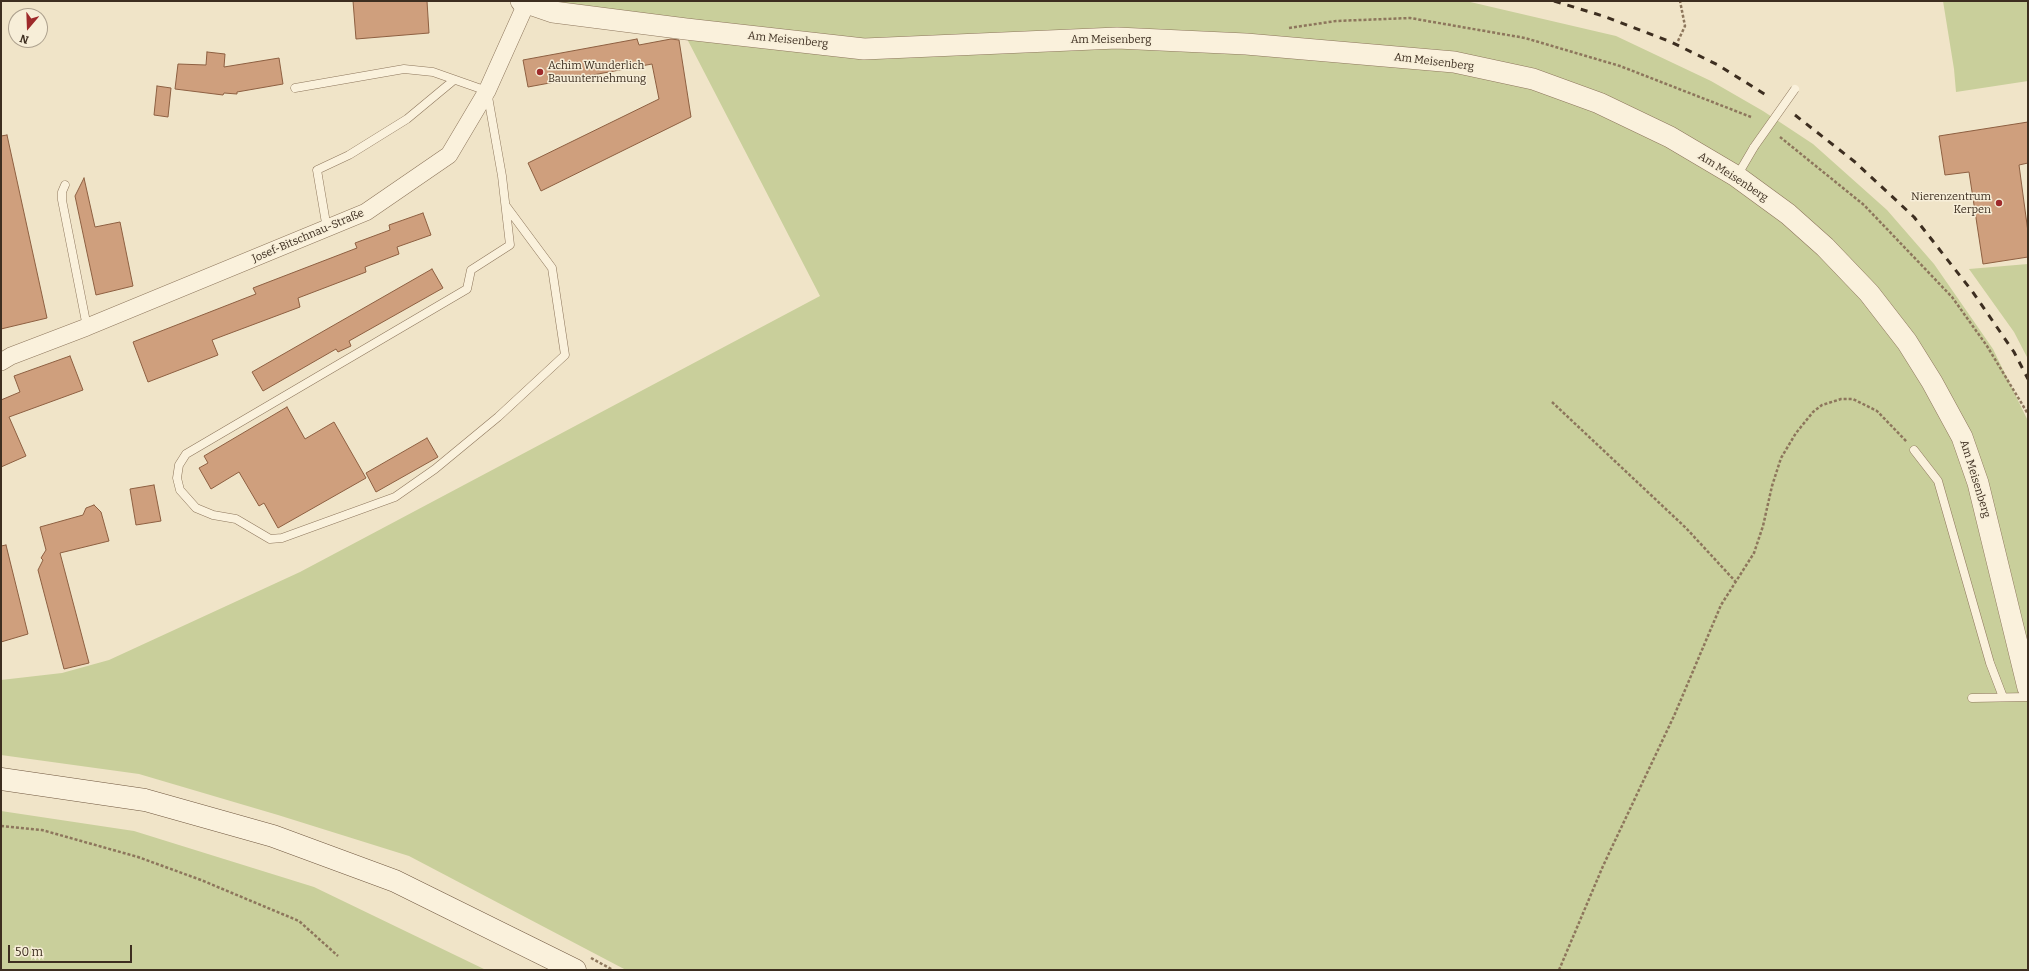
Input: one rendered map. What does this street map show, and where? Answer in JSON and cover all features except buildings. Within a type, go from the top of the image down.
[{"type":"main road","points":[[1,778],[145,800],[273,836],[395,881],[574,970]]},
{"type":"street","name":"Josef-Bitschnau-Straße","points":[[1,362],[11,356],[87,327],[366,212],[449,155],[487,91],[523,3]]},
{"type":"street","name":"Am Meisenberg","points":[[523,3],[553,12],[864,49],[1117,38],[1246,44],[1454,62],[1533,79],[1599,103],[1670,137],[1736,176],[1794,219],[1825,247],[1869,293],[1907,342],[1932,382],[1962,437],[1978,483],[2028,688]]},
{"type":"lane","points":[[295,88],[404,69],[433,72],[487,91],[506,206],[510,245],[472,270],[467,289],[186,454],[179,465],[177,478],[180,490],[196,508],[213,515],[236,519],[270,538],[282,538],[395,497],[435,469],[492,422],[565,355],[552,268],[506,206]]},
{"type":"lane","points":[[327,229],[317,170],[349,156],[407,119],[454,80]]},
{"type":"lane","points":[[1736,176],[1794,89]]},
{"type":"lane","points":[[65,185],[62,192],[62,200],[87,327]]},
{"type":"lane","points":[[1914,450],[1938,481],[1990,663],[2003,697]]},
{"type":"lane","points":[[1972,698],[2028,697]]},
{"type":"path","points":[[1678,41],[1685,26],[1680,1]]},
{"type":"path","points":[[1287,28],[1336,21],[1410,18],[1525,38],[1620,66],[1751,117]]},
{"type":"path","points":[[1780,137],[1864,205],[1952,297],[1987,346],[2028,414]]},
{"type":"path","points":[[1559,970],[1603,866],[1674,716],[1721,605],[1754,553],[1763,526],[1772,486],[1781,458],[1806,420],[1822,405],[1841,399],[1853,399],[1865,404],[1886,418],[1914,450]]},
{"type":"path","points":[[1552,402],[1686,528],[1735,581]]},
{"type":"path","points":[[1,826],[42,830],[138,857],[202,880],[299,921],[338,956]]},
{"type":"green space","points":[[544,1],[1466,1],[1616,36],[1711,81],[1763,111],[1813,144],[1887,210],[1934,264],[1993,349],[2028,421],[2028,970],[626,970],[409,856],[139,774],[1,755],[1,680],[62,673],[109,660],[300,572],[820,296],[684,33]]},
{"type":"green space","points":[[1943,1],[2028,1],[2028,81],[1956,92],[1954,69]]},
{"type":"green space","points":[[2028,264],[2028,359],[2014,332],[1969,269]]},
{"type":"green space","points":[[1,811],[134,831],[314,887],[486,970],[1,970]]},
{"type":"railway","points":[[1554,1],[1603,16],[1671,42],[1718,65],[1766,95]]},
{"type":"railway","points":[[1795,115],[1855,162],[1914,217],[1972,291],[2014,352],[2028,379]]},
{"type":"place","name":"Achim Wunderlich Bauunternehmung","points":[[540,72]]},
{"type":"place","name":"Nierenzentrum Kerpen","points":[[1999,203]]}]
